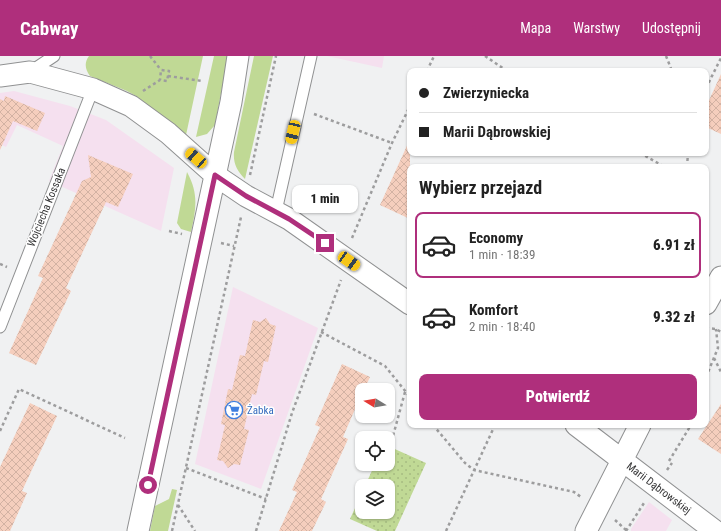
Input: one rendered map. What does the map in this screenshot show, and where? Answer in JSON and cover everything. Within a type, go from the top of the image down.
[{"type":"street","points":[[138,531],[231,102],[238,56]]},
{"type":"street","points":[[231,102],[245,56]]},
{"type":"street","points":[[0,76],[30,72],[93,88],[131,106],[168,134],[215,175],[246,196],[276,211],[313,235],[407,302]]},
{"type":"street","points":[[709,298],[721,276]]},
{"type":"street","name":"Marii Dąbrowskiej","points":[[580,428],[715,531]]},
{"type":"street","name":"Marii Dąbrowskiej","points":[[623,460],[639,428]]},
{"type":"street","points":[[586,531],[623,460]]},
{"type":"lane","points":[[30,72],[54,56]]},
{"type":"lane","points":[[276,211],[311,56]]},
{"type":"lane","name":"Wojciecha Kossaka","points":[[0,327],[93,88]]},
{"type":"path","points":[[150,56],[161,70],[160,80],[167,81],[169,71],[161,70]]},
{"type":"path","points":[[249,179],[276,56]]},
{"type":"path","points":[[428,68],[434,56]]},
{"type":"path","points":[[485,56],[502,68]]},
{"type":"path","points":[[666,56],[671,68]]},
{"type":"path","points":[[709,82],[721,58]]},
{"type":"path","points":[[168,76],[202,81]]},
{"type":"path","points":[[352,238],[392,143],[407,112]]},
{"type":"path","points":[[310,113],[392,143]]},
{"type":"path","points":[[647,156],[660,164]]},
{"type":"path","points":[[172,531],[241,215]]},
{"type":"path","points":[[256,531],[292,413],[342,277]]},
{"type":"path","points":[[709,328],[716,329],[721,332]]},
{"type":"path","points":[[709,370],[718,348],[716,329]]},
{"type":"path","points":[[322,332],[385,366],[407,393]]},
{"type":"path","points":[[714,358],[721,372]]},
{"type":"path","points":[[0,431],[19,389],[125,438]]},
{"type":"path","points":[[394,431],[405,391]]},
{"type":"path","points":[[436,428],[465,463],[474,470],[574,492],[587,500]]},
{"type":"path","points":[[446,531],[494,428]]},
{"type":"path","points":[[669,461],[689,428]]},
{"type":"path","points":[[186,468],[266,500]]},
{"type":"path","points":[[612,516],[626,531],[648,497]]},
{"type":"path","points":[[178,504],[195,531]]},
{"type":"shaded area","points":[[327,56],[384,56],[382,68]]},
{"type":"shaded area","points":[[14,91],[70,106],[106,120],[174,168],[161,231],[49,181],[63,146],[17,125],[6,147],[0,144],[0,93]]},
{"type":"shaded area","points":[[233,287],[318,328],[261,489],[195,464]]},
{"type":"shaded area","points":[[649,502],[672,520],[666,531],[631,531],[631,529]]},
{"type":"green space","points":[[89,56],[203,56],[186,135],[136,96],[90,76],[86,66],[86,61]]},
{"type":"green space","points":[[214,56],[228,56],[215,125],[207,134],[196,137]]},
{"type":"green space","points":[[254,56],[273,56],[245,179],[236,167],[234,152]]},
{"type":"green space","points":[[187,172],[195,195],[195,209],[191,232],[181,229],[177,223]]},
{"type":"green space","points":[[395,449],[426,463],[395,531],[377,531],[350,519],[355,508],[355,519],[395,519],[395,479],[368,479],[372,471],[395,471]]},
{"type":"green space","points":[[172,489],[177,490],[168,531],[150,531],[155,506],[169,499]]},
{"type":"building","points":[[721,74],[721,134],[709,128],[709,100]]},
{"type":"building","points":[[5,96],[45,113],[37,131],[13,121],[0,150],[0,99],[4,101]]},
{"type":"building","points":[[407,146],[407,156],[410,156],[410,164],[407,164],[407,218],[380,205]]},
{"type":"building","points":[[88,155],[133,174],[118,207],[106,202],[66,288],[71,291],[36,365],[9,353],[43,278],[38,276],[82,181],[91,177]]},
{"type":"building","points":[[266,318],[270,324],[276,326],[268,362],[264,361],[256,395],[252,394],[244,429],[249,430],[240,465],[234,464],[228,468],[223,461],[217,460],[225,425],[221,424],[228,389],[232,390],[240,355],[245,356],[253,320],[260,322]]},
{"type":"building","points":[[342,364],[370,377],[367,383],[355,383],[355,409],[343,437],[348,439],[321,499],[326,502],[312,531],[279,531],[297,492],[292,490],[320,427],[315,425]]},
{"type":"building","points":[[30,403],[57,416],[22,491],[27,493],[10,531],[0,531],[0,467]]},
{"type":"building","points":[[721,404],[721,454],[698,439],[705,428],[709,428],[709,422]]},
{"type":"place","name":"Żabka","points":[[234,410]]},
{"type":"route","points":[[148,485],[215,175],[246,196],[276,211],[325,243]]}]
